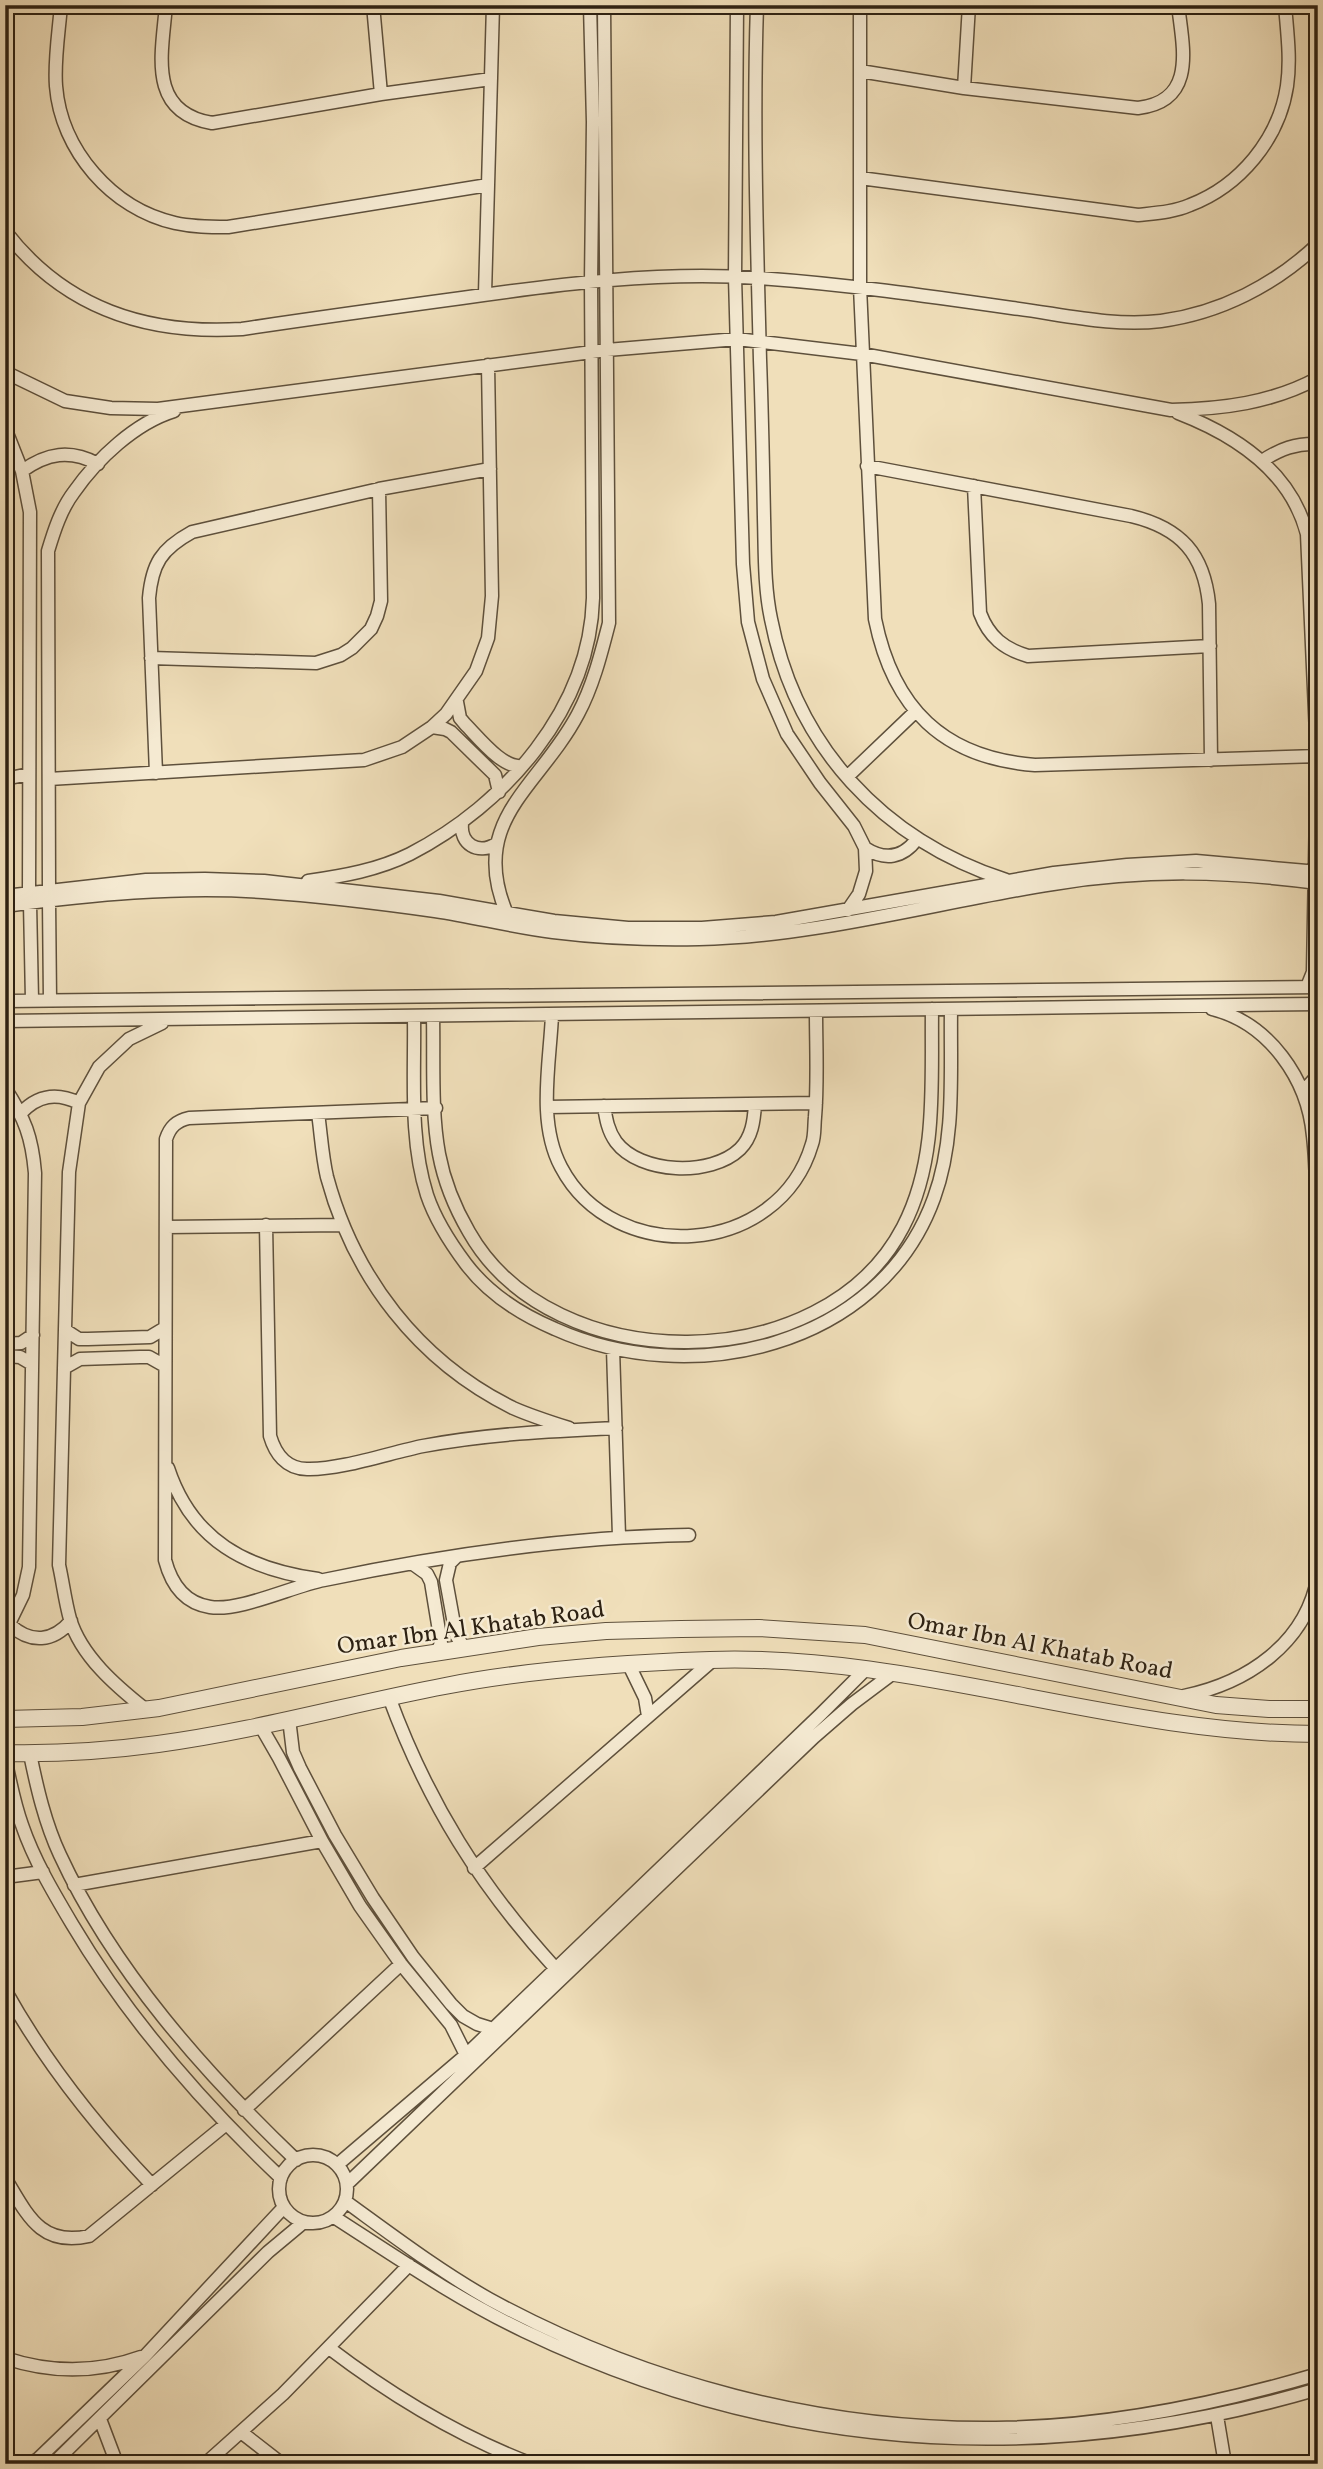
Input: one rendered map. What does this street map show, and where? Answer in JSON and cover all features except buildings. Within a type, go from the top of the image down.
[{"type":"street","points":[[61,5],[56,85],[68,132],[78,152],[106,186],[147,214],[173,223],[228,227],[488,185]]},
{"type":"street","points":[[166,5],[162,79],[174,104],[198,121],[212,123],[381,94],[491,79]]},
{"type":"street","points":[[373,5],[381,94]]},
{"type":"street","points":[[485,295],[493,5]]},
{"type":"street","points":[[287,884],[350,876],[408,855],[462,824],[499,792],[538,747],[562,708],[581,665],[593,621],[593,122],[590,5]]},
{"type":"street","points":[[507,914],[498,893],[494,869],[496,844],[503,821],[522,792],[553,755],[578,714],[597,669],[609,623],[604,5]]},
{"type":"street","points":[[737,5],[735,277],[743,564],[748,622],[763,679],[787,734],[820,783],[854,826],[865,848],[866,871],[859,894],[848,910]]},
{"type":"street","points":[[757,5],[758,278],[766,563],[771,617],[784,670],[806,720],[836,766],[873,806],[917,839],[967,866],[1010,881]]},
{"type":"street","points":[[860,5],[859,287],[875,619],[887,665],[900,689],[916,711],[936,731],[954,743],[973,752],[1013,764],[1317,756]]},
{"type":"street","points":[[964,88],[970,5]]},
{"type":"street","points":[[860,71],[964,88],[1138,108],[1149,107],[1168,96],[1181,79],[1184,57],[1178,5]]},
{"type":"street","points":[[860,178],[1138,215],[1189,206],[1213,195],[1235,179],[1253,161],[1268,139],[1287,86],[1285,5]]},
{"type":"street","points":[[5,231],[32,261],[61,285],[94,305],[129,319],[166,328],[204,331],[242,329],[607,279],[735,277],[859,287],[1097,319],[1158,321],[1197,314],[1242,297],[1268,283],[1318,244]]},
{"type":"street","points":[[5,372],[65,401],[111,408],[158,409],[607,350],[737,339],[862,354],[1171,410],[1204,423],[1234,440],[1262,461],[1286,487],[1302,516],[1307,534],[1317,756],[1312,987],[5,1001]]},
{"type":"street","points":[[49,779],[364,760],[402,747],[432,727],[457,702],[476,671],[488,638],[492,596],[488,365]]},
{"type":"street","points":[[1171,410],[1243,405],[1289,391],[1318,378]]},
{"type":"street","points":[[50,1000],[48,551],[56,524],[73,492],[128,435],[164,414],[204,402]]},
{"type":"street","points":[[5,428],[22,471],[31,533],[29,774],[32,1000]]},
{"type":"street","points":[[1262,461],[1278,451],[1297,445],[1318,444]]},
{"type":"street","points":[[22,471],[46,457],[59,454],[86,458],[98,464]]},
{"type":"street","points":[[867,466],[1131,516],[1152,521],[1171,531],[1187,545],[1200,563],[1207,583],[1211,760]]},
{"type":"street","points":[[156,773],[150,577],[159,558],[173,542],[192,532],[379,489],[490,469]]},
{"type":"street","points":[[974,486],[980,613],[984,625],[999,643],[1028,656],[1210,646]]},
{"type":"street","points":[[151,658],[316,663],[329,660],[352,648],[371,629],[381,601],[379,489]]},
{"type":"street","points":[[457,702],[457,710],[465,724],[505,764],[522,766]]},
{"type":"street","points":[[846,777],[916,711]]},
{"type":"street","points":[[432,727],[451,732],[495,775],[499,792]]},
{"type":"street","points":[[5,779],[29,774]]},
{"type":"street","points":[[462,824],[463,836],[471,846],[484,849],[496,844]]},
{"type":"street","points":[[865,848],[883,856],[893,856],[903,853],[917,839]]},
{"type":"street","points":[[5,896],[30,898],[146,880],[205,879],[287,884],[439,901],[554,921],[628,928],[702,928],[776,922],[1054,873],[1127,865],[1196,861],[1258,865],[1316,878]]},
{"type":"street","points":[[108,888],[263,892],[437,911],[552,932],[627,938],[702,939],[777,933],[1055,884],[1127,875],[1195,872],[1316,878]]},
{"type":"street","points":[[5,906],[30,898]]},
{"type":"street","points":[[5,1021],[1318,1004]]},
{"type":"street","points":[[1195,1006],[1237,1018],[1257,1029],[1289,1066],[1304,1099],[1313,1135],[1318,1243]]},
{"type":"street","points":[[433,1016],[439,1153],[455,1205],[470,1235],[498,1270],[531,1298],[570,1320],[613,1333],[646,1339],[702,1342],[784,1327],[820,1311],[880,1261],[902,1228],[918,1193],[928,1155],[932,1009]]},
{"type":"street","points":[[414,1017],[417,1151],[428,1196],[445,1231],[467,1266],[498,1295],[533,1319],[571,1337],[613,1349],[679,1355],[746,1351],[787,1339],[826,1323],[861,1299],[891,1270],[916,1236],[934,1198],[945,1158],[949,1116],[951,1009]]},
{"type":"street","points":[[552,1014],[547,1107],[550,1137],[560,1166],[577,1191],[600,1212],[628,1226],[658,1235],[697,1236],[736,1228],[771,1208],[797,1179],[813,1143],[817,1103],[816,1011]]},
{"type":"street","points":[[145,1709],[115,1685],[90,1655],[71,1621],[59,1565],[69,1172],[79,1103],[99,1067],[129,1039],[167,1020]]},
{"type":"street","points":[[1304,1099],[1308,1086],[1318,1075]]},
{"type":"street","points":[[5,1088],[21,1113],[32,1144],[35,1173],[29,1567],[23,1595],[8,1628],[41,1639],[53,1636],[71,1621]]},
{"type":"street","points":[[21,1113],[41,1097],[67,1097],[79,1103]]},
{"type":"street","points":[[547,1107],[817,1103]]},
{"type":"street","points":[[604,1106],[607,1125],[616,1141],[629,1155],[646,1162],[683,1168],[720,1161],[738,1151],[748,1139],[754,1122],[755,1104]]},
{"type":"street","points":[[436,1108],[188,1118],[174,1124],[166,1139],[164,1455],[165,1560],[169,1577],[179,1591],[193,1601],[209,1607],[227,1608],[322,1580],[499,1549],[620,1536],[690,1535]]},
{"type":"street","points":[[318,1113],[326,1174],[343,1225],[375,1288],[414,1336],[460,1377],[514,1408],[572,1430]]},
{"type":"street","points":[[266,1225],[270,1436],[273,1449],[293,1466],[306,1469],[471,1439],[616,1428]]},
{"type":"street","points":[[166,1227],[343,1225]]},
{"type":"street","points":[[65,1330],[79,1339],[88,1339],[150,1337],[165,1328]]},
{"type":"street","points":[[5,1344],[21,1343],[33,1335]]},
{"type":"street","points":[[613,1349],[620,1536]]},
{"type":"street","points":[[5,1356],[20,1357],[32,1364]]},
{"type":"street","points":[[64,1368],[80,1359],[140,1357],[149,1357],[165,1366]]},
{"type":"street","points":[[164,1455],[174,1484],[184,1502],[209,1534],[234,1553],[261,1567],[291,1576],[322,1580]]},
{"type":"street","points":[[456,1557],[447,1571],[446,1580],[456,1634],[464,1648]]},
{"type":"street","points":[[412,1564],[420,1568],[431,1582],[441,1643],[437,1653]]},
{"type":"street","points":[[1176,1697],[1223,1686],[1263,1664],[1294,1631],[1306,1612],[1317,1592],[1318,1576]]},
{"type":"street","name":"Omar Ibn Al Khatab Road","points":[[5,1720],[82,1717],[206,1700],[401,1658],[538,1637],[606,1631],[759,1628],[865,1635],[1216,1706],[1318,1709]]},
{"type":"street","points":[[474,1868],[713,1660]]},
{"type":"street","name":"Omar Ibn Al Khatab Road","points":[[5,1756],[158,1744],[508,1676],[713,1660],[789,1662],[865,1670],[1212,1728],[1318,1734]]},
{"type":"street","points":[[629,1665],[645,1698],[648,1716]]},
{"type":"street","points":[[337,2165],[494,2029],[865,1670]]},
{"type":"street","points":[[347,2184],[814,1737],[892,1674]]},
{"type":"street","points":[[389,1697],[422,1777],[455,1839],[506,1912],[556,1969]]},
{"type":"street","points":[[289,1719],[293,1752],[300,1768],[335,1835],[380,1908],[419,1965],[451,2004],[463,2016],[494,2029]]},
{"type":"street","points":[[260,1725],[360,1906],[401,1964],[451,2025],[466,2055]]},
{"type":"street","points":[[30,1754],[46,1821],[59,1853],[74,1885],[112,1946],[154,2004],[244,2110],[296,2160]]},
{"type":"street","points":[[5,1756],[11,1790],[22,1825],[43,1872],[91,1956],[133,2017],[180,2074],[225,2125],[281,2178]]},
{"type":"street","points":[[74,1885],[322,1841]]},
{"type":"street","points":[[5,1877],[43,1872]]},
{"type":"street","points":[[244,2110],[401,1964]]},
{"type":"street","points":[[5,1990],[71,2090],[109,2138],[152,2185]]},
{"type":"street","points":[[5,2178],[34,2223],[45,2232],[58,2238],[89,2236],[225,2125]]},
{"type":"street","points":[[317,2155],[328,2158],[337,2165],[347,2184],[345,2201],[334,2217],[315,2223],[304,2222],[290,2214],[284,2207],[279,2188],[287,2168],[296,2160],[317,2155]]},
{"type":"street","points":[[345,2201],[453,2277],[499,2304],[567,2336],[680,2380],[827,2415],[940,2427],[1054,2425],[1146,2415],[1250,2394],[1318,2374]]},
{"type":"street","points":[[29,2464],[38,2459],[145,2356],[284,2207]]},
{"type":"street","points":[[334,2217],[483,2310],[574,2354],[702,2399],[801,2423],[915,2438],[1027,2441],[1123,2433],[1217,2416],[1318,2389]]},
{"type":"street","points":[[53,2464],[268,2252],[304,2222]]},
{"type":"street","points":[[205,2464],[329,2348],[410,2265]]},
{"type":"street","points":[[329,2348],[417,2409],[512,2460],[532,2464]]},
{"type":"street","points":[[5,2358],[68,2370],[100,2368],[145,2356]]},
{"type":"street","points":[[1217,2416],[1225,2464]]},
{"type":"street","points":[[100,2418],[117,2464]]},
{"type":"street","points":[[241,2432],[282,2464]]}]
